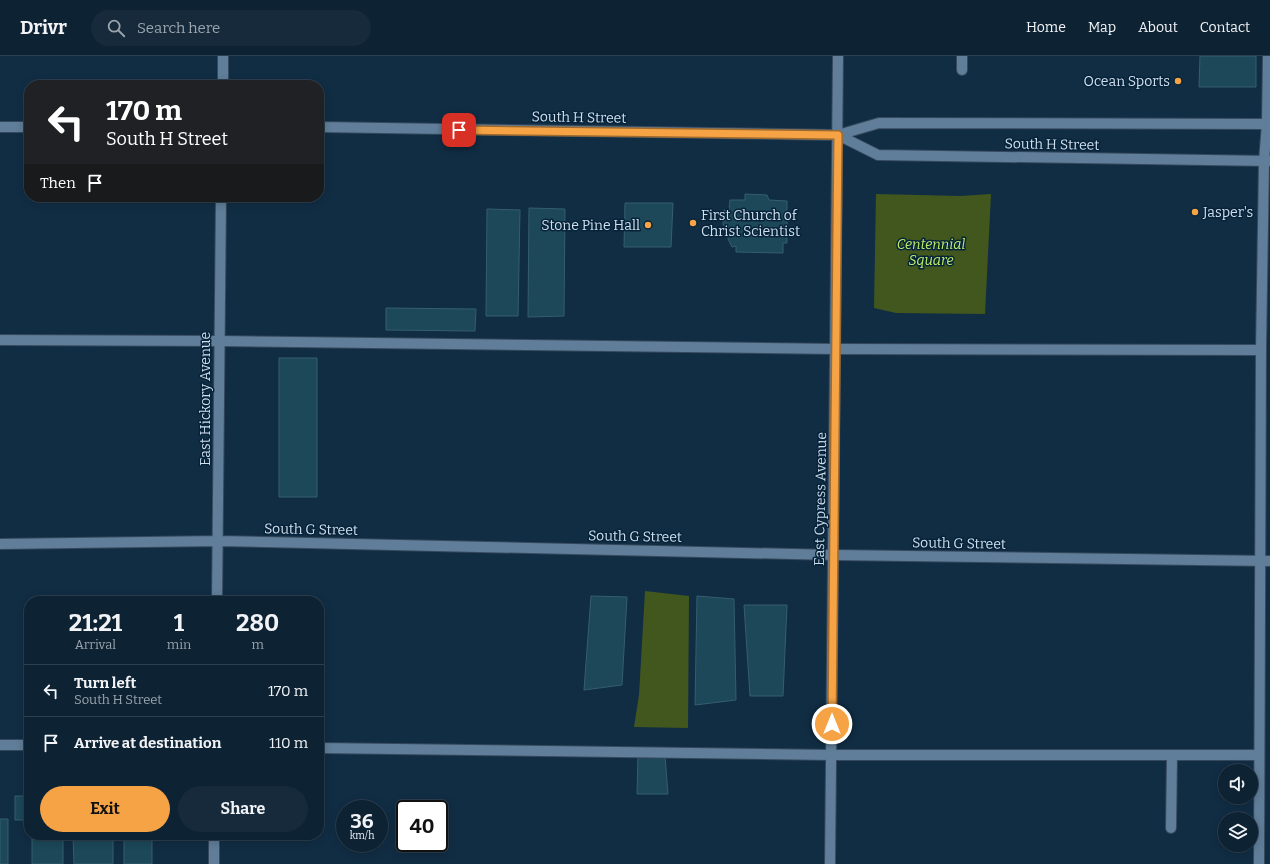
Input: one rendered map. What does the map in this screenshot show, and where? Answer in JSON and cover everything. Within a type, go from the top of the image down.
[{"type":"street","points":[[222,80],[223,56]]},
{"type":"street","name":"East Cypress Avenue","points":[[830,864],[838,56]]},
{"type":"street","points":[[962,56],[962,70]]},
{"type":"street","points":[[1259,864],[1259,561],[1265,502],[1261,350],[1266,264],[1268,56]]},
{"type":"street","name":"South H Street","points":[[324,128],[838,135],[879,123],[1268,124]]},
{"type":"street","points":[[0,127],[24,127]]},
{"type":"street","name":"South H Street","points":[[838,135],[878,155],[1267,161]]},
{"type":"street","name":"East Hickory Avenue","points":[[217,596],[218,341],[221,202]]},
{"type":"street","points":[[0,340],[218,341],[836,349],[1261,350]]},
{"type":"street","name":"South G Street","points":[[0,544],[218,541],[834,555],[1270,561]]},
{"type":"street","points":[[0,745],[24,745]]},
{"type":"street","points":[[324,748],[832,755],[1258,755]]},
{"type":"street","points":[[1171,828],[1172,755]]},
{"type":"street","points":[[214,840],[214,864]]},
{"type":"green space","name":"Centennial Square","points":[[876,194],[960,196],[991,194],[985,314],[896,313],[874,308]]},
{"type":"green space","points":[[645,591],[689,596],[688,728],[634,727],[639,695]]},
{"type":"building","points":[[1200,56],[1256,56],[1256,87],[1199,87]]},
{"type":"building","points":[[745,194],[767,195],[769,200],[787,201],[787,243],[783,243],[783,253],[736,252],[736,246],[732,247],[728,239],[729,227],[723,225],[724,210],[729,211],[730,200],[745,200]]},
{"type":"building","name":"Stone Pine Hall","points":[[625,203],[673,203],[671,247],[624,247]]},
{"type":"building","points":[[529,208],[565,209],[564,316],[528,317]]},
{"type":"building","points":[[487,209],[520,210],[518,316],[486,316]]},
{"type":"building","points":[[386,308],[476,309],[475,331],[386,330]]},
{"type":"building","points":[[279,358],[317,358],[317,497],[279,497]]},
{"type":"building","points":[[591,596],[627,597],[622,685],[584,690]]},
{"type":"building","points":[[697,596],[734,599],[736,700],[695,705]]},
{"type":"building","points":[[744,605],[787,605],[783,696],[750,696]]},
{"type":"building","points":[[638,755],[665,755],[668,794],[637,794]]},
{"type":"building","points":[[15,796],[24,796],[24,820],[15,820]]},
{"type":"building","points":[[0,819],[8,819],[8,864],[0,864]]},
{"type":"building","points":[[32,840],[63,840],[63,864],[32,864]]},
{"type":"building","points":[[73,840],[113,840],[113,864],[74,864]]},
{"type":"building","points":[[124,840],[152,840],[152,864],[124,864]]},
{"type":"place","name":"Ocean Sports","points":[[1178,81]]},
{"type":"place","name":"Jasper's","points":[[1195,212]]},
{"type":"place","name":"First Church of Christ Scientist","points":[[693,223]]},
{"type":"place","name":"Stone Pine Hall","points":[[648,225]]},
{"type":"route","points":[[459,130],[838,135],[832,724]]}]
